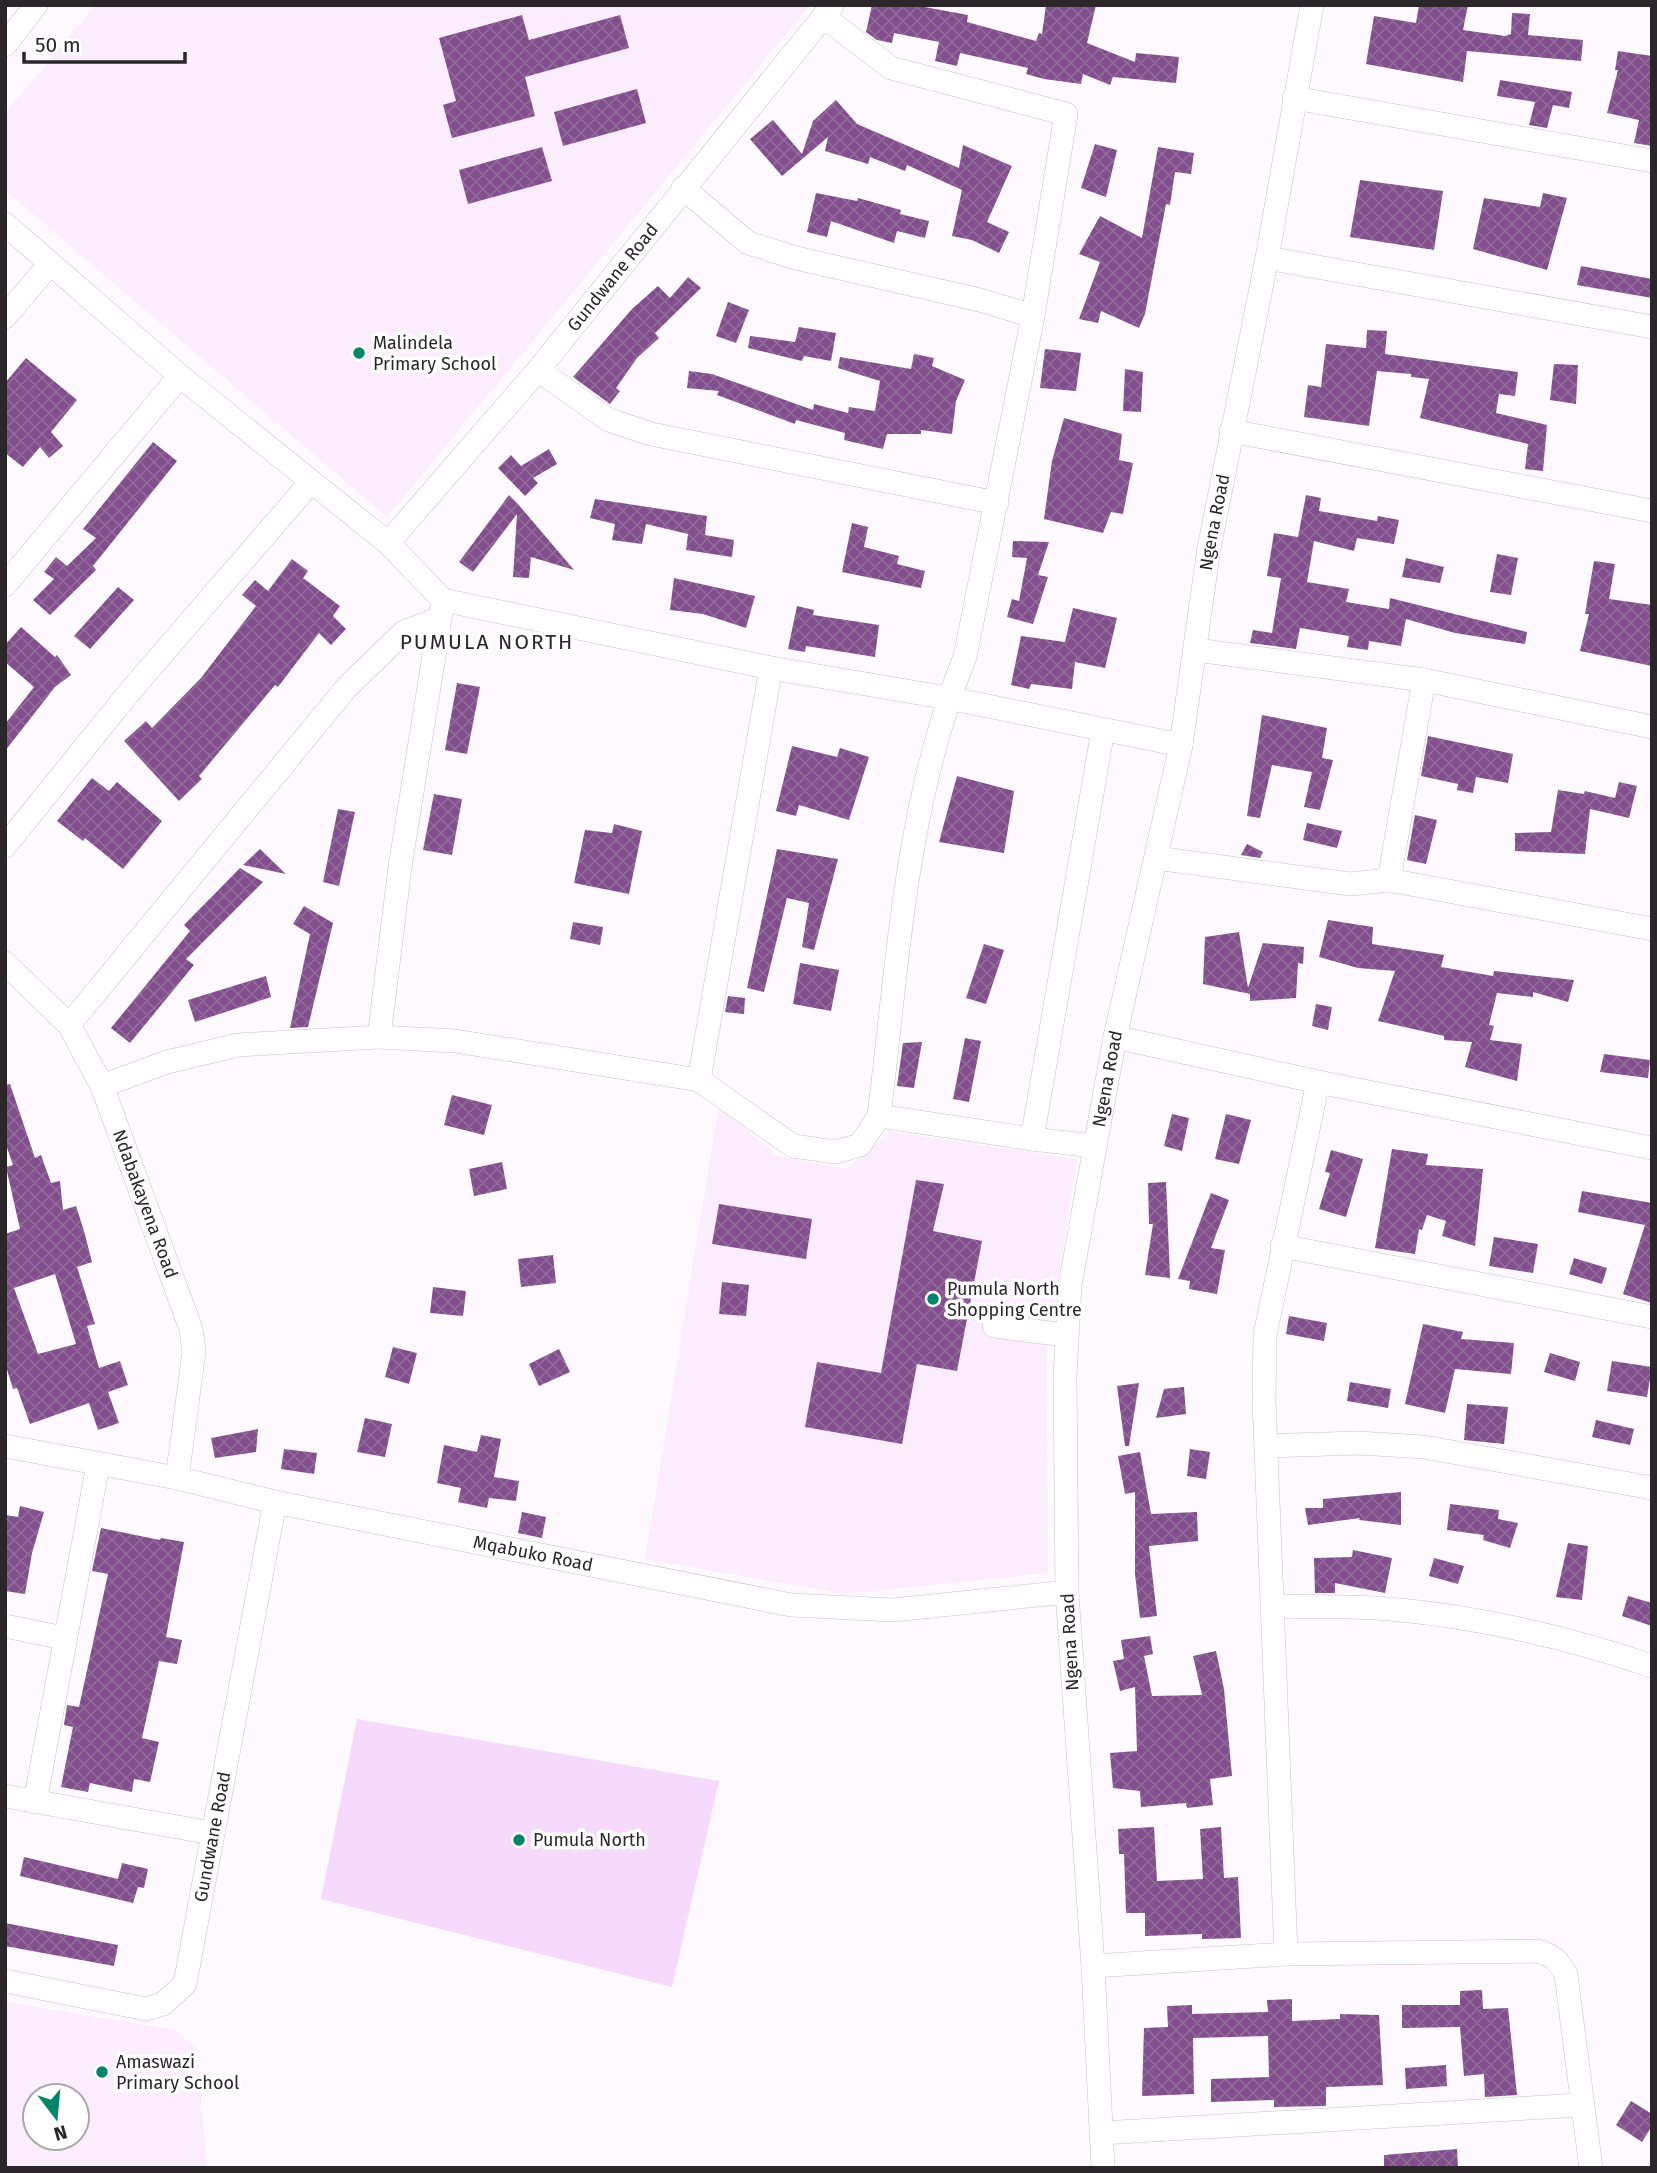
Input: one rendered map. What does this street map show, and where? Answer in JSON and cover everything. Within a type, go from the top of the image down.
[{"type":"street","points":[[5,45],[36,5]]},
{"type":"street","name":"Ngena Road","points":[[1103,2168],[1093,1966],[1067,1592],[1065,1335],[1074,1249],[1115,1037],[1181,745],[1209,548],[1267,258],[1312,5]]},
{"type":"street","points":[[102,1086],[167,1062],[238,1045],[379,1037],[455,1041],[699,1080],[793,1146],[836,1152],[860,1145],[879,1116],[908,881],[930,757],[948,698],[965,657],[1033,316],[1066,114],[891,68],[828,11]]},
{"type":"street","name":"Gundwane Road","points":[[388,543],[538,370],[828,11]]},
{"type":"street","points":[[1294,98],[1652,161]]},
{"type":"street","points":[[683,188],[748,243],[761,248],[980,300],[1033,316]]},
{"type":"street","points":[[5,224],[180,376],[388,543],[440,609],[948,698],[1181,745]]},
{"type":"street","points":[[1267,258],[1652,327]]},
{"type":"street","points":[[5,317],[50,264]]},
{"type":"street","points":[[538,370],[609,420],[651,434],[997,503]]},
{"type":"street","points":[[5,585],[180,376]]},
{"type":"street","points":[[1231,431],[1652,511]]},
{"type":"street","points":[[5,846],[132,690],[311,482]]},
{"type":"street","points":[[69,1025],[347,687],[404,632],[440,609]]},
{"type":"street","points":[[379,1037],[389,943],[440,609]]},
{"type":"street","points":[[1196,650],[1424,680],[1652,727]]},
{"type":"street","points":[[699,1080],[771,668]]},
{"type":"street","points":[[1390,880],[1424,680]]},
{"type":"street","points":[[1032,1139],[1103,730]]},
{"type":"street","points":[[1156,858],[1350,884],[1390,880],[1652,929]]},
{"type":"street","name":"Ndabakayena Road","points":[[5,963],[69,1025],[102,1086],[191,1329],[194,1352],[177,1478]]},
{"type":"street","points":[[1115,1037],[1318,1082],[1652,1148]]},
{"type":"street","points":[[1286,1954],[1266,1446],[1265,1335],[1318,1082]]},
{"type":"street","points":[[879,1116],[1094,1146]]},
{"type":"street","points":[[1282,1246],[1652,1317]]},
{"type":"street","points":[[994,1326],[1065,1335]]},
{"type":"street","points":[[1266,1446],[1358,1443],[1424,1447],[1652,1488]]},
{"type":"street","name":"Mqabuko Road","points":[[5,1446],[177,1478],[275,1502],[791,1605],[893,1610],[1067,1592]]},
{"type":"street","points":[[36,1802],[64,1638],[98,1465]]},
{"type":"street","name":"Gundwane Road","points":[[5,1981],[146,2009],[163,2004],[185,1984],[211,1833],[275,1502]]},
{"type":"street","points":[[1272,1606],[1389,1609],[1453,1617],[1542,1633],[1652,1666]]},
{"type":"street","points":[[5,1626],[64,1638]]},
{"type":"street","points":[[5,1796],[211,1833]]},
{"type":"street","points":[[1093,1966],[1286,1954],[1537,1951],[1550,1955],[1566,1975],[1591,2168]]},
{"type":"street","points":[[1102,2133],[1581,2105]]},
{"type":"shaded area","name":"Malindela Primary School","points":[[96,5],[810,5],[387,517],[5,190],[5,113]]},
{"type":"shaded area","points":[[719,1105],[777,1156],[847,1169],[891,1132],[1077,1159],[1047,1349],[1048,1573],[844,1594],[645,1559]]},
{"type":"shaded area","name":"Pumula North","points":[[357,1719],[719,1781],[672,1987],[321,1899]]},
{"type":"shaded area","name":"Amaswazi Primary School","points":[[5,2002],[175,2030],[197,2049],[207,2168],[5,2168]]},
{"type":"building","points":[[872,5],[914,5],[968,15],[967,22],[1036,41],[1039,33],[1042,34],[1046,5],[1096,5],[1087,43],[1135,62],[1136,53],[1179,57],[1176,83],[1113,77],[1110,85],[1083,74],[1081,84],[1044,79],[1026,74],[1028,68],[960,53],[957,66],[935,61],[939,42],[894,33],[892,43],[877,40],[866,32]]},
{"type":"building","points":[[1419,5],[1468,5],[1463,30],[1505,36],[1511,34],[1512,13],[1530,14],[1528,35],[1583,40],[1581,61],[1467,51],[1463,82],[1366,64],[1374,16],[1416,23]]},
{"type":"building","points":[[522,15],[529,40],[620,15],[629,48],[525,77],[535,116],[452,138],[443,105],[456,101],[439,38]]},
{"type":"building","points":[[1618,51],[1652,56],[1652,146],[1634,143],[1639,120],[1607,113],[1618,70],[1615,70]]},
{"type":"building","points":[[1500,80],[1572,92],[1569,108],[1553,105],[1547,128],[1529,125],[1535,102],[1497,96]]},
{"type":"building","points":[[637,89],[646,123],[563,146],[554,112]]},
{"type":"building","points":[[836,100],[857,124],[959,168],[963,145],[1012,166],[987,222],[1009,232],[999,253],[972,240],[952,236],[962,190],[907,165],[905,171],[870,157],[868,164],[825,151],[828,137],[782,176],[750,139],[773,120],[802,154],[813,121]]},
{"type":"building","points":[[1095,144],[1117,150],[1106,197],[1081,188]]},
{"type":"building","points":[[542,147],[552,181],[468,204],[459,170]]},
{"type":"building","points":[[1158,147],[1194,153],[1191,174],[1175,172],[1170,205],[1166,204],[1145,314],[1139,328],[1101,311],[1098,323],[1079,319],[1100,262],[1079,254],[1100,216],[1142,238]]},
{"type":"building","points":[[1360,180],[1443,191],[1434,250],[1350,237]]},
{"type":"building","points":[[816,193],[857,201],[858,198],[901,210],[900,214],[929,221],[925,238],[897,231],[894,243],[831,221],[827,237],[807,232]]},
{"type":"building","points":[[1543,193],[1567,198],[1547,270],[1473,249],[1484,198],[1540,207]]},
{"type":"building","points":[[1581,266],[1652,279],[1652,298],[1577,285]]},
{"type":"building","points":[[688,277],[701,288],[655,333],[659,338],[637,358],[616,388],[620,391],[610,404],[573,377],[632,309],[658,286],[670,298]]},
{"type":"building","points":[[728,302],[749,310],[736,343],[716,336]]},
{"type":"building","points":[[799,327],[836,333],[831,361],[804,356],[802,361],[748,348],[750,336],[795,342]]},
{"type":"building","points":[[1367,330],[1387,331],[1385,354],[1518,372],[1515,396],[1499,394],[1496,413],[1547,425],[1543,471],[1525,469],[1528,444],[1420,418],[1429,379],[1411,377],[1411,374],[1377,371],[1369,426],[1304,417],[1308,385],[1321,387],[1326,344],[1366,348]]},
{"type":"building","points":[[1045,349],[1081,353],[1076,391],[1040,388]]},
{"type":"building","points":[[914,354],[934,358],[932,366],[965,380],[956,401],[952,434],[921,430],[921,434],[887,434],[883,449],[844,440],[845,433],[796,420],[795,424],[717,395],[719,391],[687,388],[689,371],[712,374],[813,410],[814,404],[848,413],[849,407],[875,411],[880,381],[838,368],[840,357],[911,369]]},
{"type":"building","points":[[26,358],[77,400],[51,432],[63,446],[49,458],[40,447],[23,467],[5,453],[5,383]]},
{"type":"building","points":[[1554,364],[1578,365],[1576,404],[1550,400]]},
{"type":"building","points":[[1125,369],[1143,372],[1141,412],[1123,411]]},
{"type":"building","points":[[1064,418],[1122,434],[1119,460],[1133,463],[1123,514],[1111,512],[1103,533],[1044,519],[1052,461]]},
{"type":"building","points":[[153,442],[177,461],[93,566],[96,570],[50,615],[33,600],[54,579],[44,572],[56,557],[67,566],[96,538],[83,529]]},
{"type":"building","points":[[549,449],[557,464],[533,478],[538,483],[525,496],[498,468],[511,455],[521,466]]},
{"type":"building","points":[[509,495],[574,570],[531,557],[529,578],[513,577],[517,514],[473,572],[459,562]]},
{"type":"building","points":[[1306,495],[1321,498],[1319,511],[1377,521],[1378,516],[1399,520],[1394,544],[1357,538],[1354,551],[1314,541],[1307,582],[1349,589],[1346,602],[1389,609],[1390,598],[1527,632],[1525,644],[1455,633],[1406,619],[1401,646],[1369,641],[1368,650],[1347,647],[1349,636],[1300,628],[1296,649],[1250,643],[1253,630],[1272,633],[1281,578],[1267,576],[1274,533],[1298,537]]},
{"type":"building","points":[[595,499],[707,516],[705,535],[734,540],[732,557],[686,550],[688,534],[646,524],[642,544],[612,540],[615,524],[590,518]]},
{"type":"building","points":[[852,523],[868,527],[864,547],[899,556],[897,564],[925,571],[921,588],[842,572]]},
{"type":"building","points":[[1013,541],[1049,542],[1038,575],[1048,577],[1033,624],[1007,617],[1012,599],[1019,601],[1027,558],[1012,557]]},
{"type":"building","points":[[1497,554],[1518,558],[1511,595],[1490,592]]},
{"type":"building","points":[[1406,558],[1444,567],[1440,583],[1402,577]]},
{"type":"building","points":[[292,559],[308,571],[303,578],[340,606],[333,616],[346,629],[331,645],[319,633],[278,687],[275,685],[199,776],[202,779],[179,801],[124,741],[146,721],[152,728],[201,678],[256,606],[242,595],[255,580],[268,591]]},
{"type":"building","points":[[1594,561],[1615,564],[1609,599],[1652,605],[1652,666],[1580,651],[1589,614],[1585,614]]},
{"type":"building","points":[[674,578],[755,596],[746,628],[703,614],[670,610]]},
{"type":"building","points":[[118,587],[134,600],[90,649],[74,636]]},
{"type":"building","points":[[797,606],[814,610],[813,615],[879,625],[875,657],[806,646],[805,652],[788,649]]},
{"type":"building","points":[[1073,608],[1117,618],[1105,668],[1075,662],[1072,689],[1031,684],[1029,689],[1011,685],[1021,636],[1065,642]]},
{"type":"building","points":[[21,627],[55,657],[57,655],[71,675],[55,687],[5,751],[5,724],[34,687],[5,662],[5,645]]},
{"type":"building","points":[[457,683],[480,687],[467,754],[445,750]]},
{"type":"building","points":[[1262,715],[1327,728],[1322,758],[1333,760],[1320,810],[1304,807],[1312,772],[1272,765],[1260,818],[1247,816]]},
{"type":"building","points":[[1428,736],[1513,754],[1508,783],[1476,777],[1473,793],[1457,790],[1458,784],[1421,776]]},
{"type":"building","points":[[792,746],[837,757],[840,748],[869,757],[849,820],[799,805],[796,816],[776,811]]},
{"type":"building","points":[[957,776],[1014,791],[1004,853],[939,842]]},
{"type":"building","points":[[92,778],[109,791],[117,782],[162,821],[123,869],[85,838],[83,841],[57,821]]},
{"type":"building","points":[[1619,782],[1637,786],[1629,818],[1590,809],[1585,854],[1515,851],[1515,833],[1551,832],[1558,790],[1584,794],[1585,791],[1615,798]]},
{"type":"building","points":[[434,794],[462,799],[452,855],[423,850]]},
{"type":"building","points":[[338,809],[355,812],[339,886],[323,882]]},
{"type":"building","points":[[1415,815],[1437,820],[1426,864],[1407,860]]},
{"type":"building","points":[[1307,823],[1342,831],[1337,848],[1303,840]]},
{"type":"building","points":[[614,824],[642,831],[629,894],[574,883],[585,830],[612,833]]},
{"type":"building","points":[[1247,844],[1263,852],[1260,858],[1241,855]]},
{"type":"building","points":[[260,849],[286,874],[243,865]]},
{"type":"building","points":[[777,849],[838,859],[814,950],[802,947],[809,903],[787,898],[764,992],[747,988]]},
{"type":"building","points":[[240,868],[263,882],[186,959],[194,965],[130,1043],[111,1028],[190,931],[184,925]]},
{"type":"building","points":[[304,906],[333,923],[308,1027],[290,1028],[310,934],[293,924]]},
{"type":"building","points":[[1328,920],[1373,927],[1372,944],[1444,955],[1441,967],[1493,976],[1494,971],[1574,980],[1568,1002],[1533,992],[1533,997],[1497,993],[1489,1025],[1494,1026],[1490,1040],[1522,1044],[1517,1081],[1465,1067],[1472,1042],[1444,1040],[1444,1036],[1378,1021],[1395,971],[1358,968],[1319,957]]},
{"type":"building","points":[[573,922],[603,927],[600,945],[570,939]]},
{"type":"building","points":[[1239,932],[1248,988],[1263,943],[1304,947],[1303,964],[1298,963],[1296,998],[1250,1001],[1250,994],[1203,984],[1205,937]]},
{"type":"building","points":[[984,944],[1004,950],[986,1004],[966,998]]},
{"type":"building","points":[[800,963],[839,970],[831,1011],[793,1004]]},
{"type":"building","points":[[266,976],[271,997],[195,1022],[188,1000]]},
{"type":"building","points":[[728,996],[745,998],[744,1014],[725,1012]]},
{"type":"building","points":[[1316,1004],[1332,1007],[1328,1030],[1312,1026]]},
{"type":"building","points":[[965,1038],[981,1041],[969,1102],[953,1099]]},
{"type":"building","points":[[922,1042],[914,1088],[897,1086],[903,1043]]},
{"type":"building","points":[[1604,1054],[1650,1060],[1648,1078],[1600,1072]]},
{"type":"building","points":[[10,1084],[35,1158],[41,1155],[51,1183],[60,1181],[63,1210],[76,1206],[92,1262],[77,1267],[95,1324],[87,1326],[99,1368],[120,1361],[128,1385],[108,1392],[119,1423],[98,1430],[89,1403],[30,1424],[17,1388],[13,1389],[5,1363],[5,1234],[20,1229],[6,1167],[13,1165],[5,1142],[5,1085]],"holes":[[[55,1274],[76,1344],[38,1354],[14,1288]]]},
{"type":"building","points":[[452,1095],[492,1105],[484,1135],[444,1125]]},
{"type":"building","points":[[1172,1114],[1189,1118],[1182,1151],[1164,1146]]},
{"type":"building","points":[[1226,1114],[1251,1120],[1239,1164],[1215,1159]]},
{"type":"building","points":[[1392,1149],[1428,1154],[1426,1165],[1483,1169],[1475,1246],[1442,1236],[1446,1221],[1427,1215],[1422,1230],[1419,1229],[1415,1254],[1375,1248]]},
{"type":"building","points":[[1331,1150],[1363,1159],[1346,1217],[1319,1209],[1330,1173],[1325,1172]]},
{"type":"building","points":[[502,1162],[507,1189],[474,1196],[469,1169]]},
{"type":"building","points":[[916,1180],[944,1184],[933,1231],[982,1241],[957,1371],[917,1364],[902,1444],[805,1427],[817,1362],[881,1373]]},
{"type":"building","points":[[1166,1182],[1170,1278],[1145,1275],[1153,1224],[1149,1224],[1148,1183]]},
{"type":"building","points":[[1582,1191],[1652,1203],[1652,1303],[1623,1294],[1645,1225],[1578,1212]]},
{"type":"building","points":[[1211,1193],[1229,1200],[1211,1248],[1225,1250],[1217,1294],[1189,1289],[1190,1281],[1178,1279]]},
{"type":"building","points":[[719,1204],[812,1219],[806,1259],[712,1244]]},
{"type":"building","points":[[1494,1237],[1538,1244],[1533,1273],[1489,1266]]},
{"type":"building","points":[[553,1255],[556,1283],[521,1287],[518,1259]]},
{"type":"building","points":[[1574,1258],[1607,1268],[1602,1284],[1569,1274]]},
{"type":"building","points":[[722,1282],[749,1285],[746,1316],[719,1314]]},
{"type":"building","points":[[433,1287],[466,1291],[463,1316],[430,1313]]},
{"type":"building","points":[[1289,1316],[1327,1323],[1324,1341],[1286,1334]]},
{"type":"building","points":[[1423,1324],[1463,1332],[1461,1339],[1514,1343],[1511,1374],[1455,1369],[1445,1413],[1405,1404]]},
{"type":"building","points":[[393,1347],[417,1353],[409,1384],[385,1377]]},
{"type":"building","points":[[559,1349],[570,1372],[539,1386],[529,1364]]},
{"type":"building","points":[[1550,1353],[1580,1362],[1575,1381],[1544,1372]]},
{"type":"building","points":[[1612,1361],[1652,1367],[1647,1397],[1607,1391]]},
{"type":"building","points":[[1350,1382],[1391,1389],[1388,1408],[1347,1401]]},
{"type":"building","points":[[1139,1383],[1129,1446],[1125,1446],[1117,1386]]},
{"type":"building","points":[[1184,1387],[1186,1414],[1156,1418],[1164,1389]]},
{"type":"building","points":[[1467,1404],[1508,1407],[1504,1444],[1464,1440]]},
{"type":"building","points":[[365,1418],[392,1424],[385,1457],[357,1452]]},
{"type":"building","points":[[1596,1420],[1634,1429],[1630,1445],[1592,1437]]},
{"type":"building","points":[[258,1429],[256,1452],[215,1458],[211,1438]]},
{"type":"building","points":[[481,1435],[501,1439],[494,1477],[519,1481],[516,1501],[489,1498],[487,1508],[458,1502],[461,1488],[437,1483],[444,1445],[477,1452]]},
{"type":"building","points":[[284,1449],[317,1453],[314,1474],[281,1469]]},
{"type":"building","points":[[1190,1449],[1210,1452],[1206,1479],[1187,1476]]},
{"type":"building","points":[[1140,1452],[1151,1514],[1197,1512],[1198,1541],[1149,1546],[1157,1616],[1140,1618],[1135,1574],[1135,1492],[1125,1494],[1118,1456]]},
{"type":"building","points":[[1401,1492],[1401,1525],[1359,1520],[1360,1518],[1308,1525],[1305,1508],[1323,1508],[1323,1499]]},
{"type":"building","points":[[1450,1504],[1499,1510],[1498,1519],[1518,1523],[1510,1548],[1483,1540],[1484,1535],[1447,1530]]},
{"type":"building","points":[[20,1506],[44,1512],[32,1553],[25,1594],[5,1591],[5,1515],[18,1517]]},
{"type":"building","points":[[522,1512],[546,1517],[542,1538],[518,1533]]},
{"type":"building","points":[[101,1528],[184,1542],[166,1637],[182,1640],[177,1664],[159,1661],[142,1738],[159,1742],[150,1782],[134,1779],[132,1792],[90,1783],[88,1792],[61,1787],[73,1727],[64,1725],[67,1705],[79,1707],[108,1574],[92,1571]]},
{"type":"building","points":[[1568,1543],[1588,1546],[1582,1600],[1556,1597]]},
{"type":"building","points":[[1353,1550],[1392,1558],[1385,1593],[1335,1583],[1335,1593],[1315,1593],[1314,1558],[1352,1557]]},
{"type":"building","points":[[1434,1558],[1464,1566],[1458,1584],[1429,1576]]},
{"type":"building","points":[[1628,1596],[1652,1603],[1652,1626],[1622,1616]]},
{"type":"building","points":[[1150,1636],[1153,1654],[1144,1656],[1152,1696],[1202,1695],[1193,1656],[1216,1651],[1224,1689],[1232,1776],[1210,1779],[1213,1805],[1187,1808],[1186,1803],[1141,1807],[1140,1791],[1113,1788],[1110,1753],[1137,1751],[1135,1687],[1120,1691],[1113,1661],[1124,1659],[1121,1640]]},
{"type":"building","points":[[1154,1827],[1157,1881],[1203,1879],[1200,1829],[1221,1827],[1224,1878],[1238,1877],[1241,1938],[1202,1939],[1202,1934],[1145,1936],[1145,1913],[1126,1913],[1124,1854],[1119,1854],[1118,1829]]},
{"type":"building","points":[[24,1857],[118,1879],[122,1863],[148,1869],[144,1888],[138,1887],[133,1903],[20,1876]]},
{"type":"building","points":[[5,1923],[118,1945],[114,1966],[5,1946]]},
{"type":"building","points":[[1482,1990],[1483,2009],[1508,2008],[1517,2095],[1485,2097],[1484,2074],[1464,2076],[1460,2027],[1402,2028],[1402,2005],[1460,2005],[1460,1991]]},
{"type":"building","points":[[1292,1999],[1292,2021],[1340,2019],[1340,2014],[1379,2015],[1383,2085],[1326,2087],[1326,2106],[1274,2107],[1274,2100],[1211,2102],[1211,2079],[1269,2077],[1268,2036],[1193,2038],[1194,2094],[1142,2096],[1144,2028],[1168,2027],[1167,2006],[1192,2005],[1192,2014],[1268,2012],[1267,2000]]},
{"type":"building","points":[[1446,2065],[1447,2086],[1406,2089],[1405,2068]]},
{"type":"building","points":[[1631,2101],[1652,2114],[1652,2126],[1642,2142],[1616,2125]]},
{"type":"building","points":[[1457,2149],[1458,2168],[1384,2168],[1384,2155]]},
{"type":"place","name":"Malindela Primary School","points":[[359,353]]},
{"type":"place","name":"Pumula North Shopping Centre","points":[[933,1299]]},
{"type":"place","name":"Pumula North","points":[[519,1840]]},
{"type":"place","name":"Amaswazi Primary School","points":[[102,2072]]},
{"type":"district","name":"PUMULA NORTH","points":[[487,642]]}]
